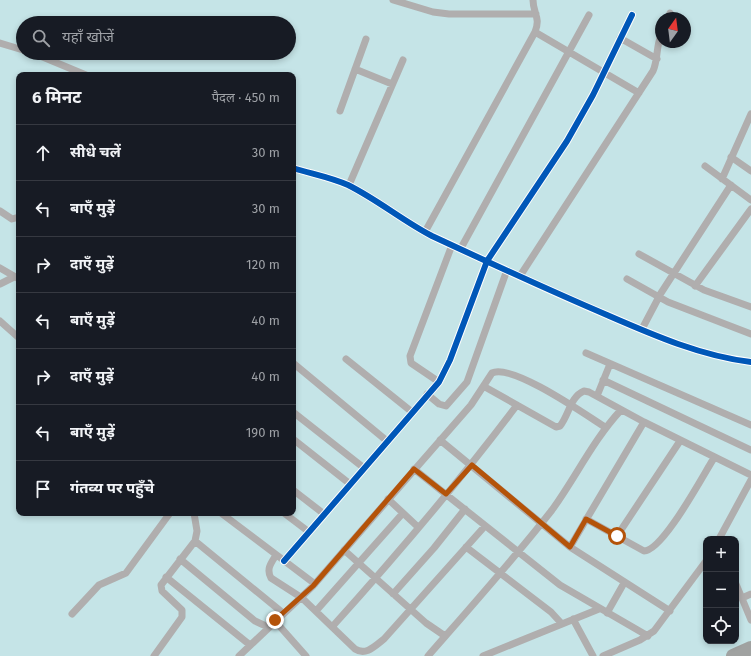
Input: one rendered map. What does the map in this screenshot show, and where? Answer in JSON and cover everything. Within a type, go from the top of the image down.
[{"type":"highway","points":[[733,656],[751,648]]},
{"type":"street","points":[[393,0],[433,12],[449,14],[536,14]]},
{"type":"street","points":[[425,232],[538,26],[536,14],[533,8],[533,0]]},
{"type":"street","points":[[461,248],[589,15]]},
{"type":"street","points":[[284,561],[438,382],[454,348],[487,261],[567,141],[632,15]]},
{"type":"street","points":[[535,32],[604,71],[639,93]]},
{"type":"street","points":[[620,38],[657,59]]},
{"type":"street","points":[[340,110],[366,39]]},
{"type":"street","points":[[0,43],[16,48]]},
{"type":"street","points":[[520,276],[653,71],[657,59],[657,48]]},
{"type":"street","points":[[50,60],[79,72]]},
{"type":"street","points":[[349,185],[403,60]]},
{"type":"street","points":[[355,68],[392,84]]},
{"type":"street","points":[[722,179],[731,157],[748,127],[751,114]]},
{"type":"street","points":[[731,157],[751,171]]},
{"type":"street","points":[[705,166],[751,200]]},
{"type":"street","points":[[296,169],[325,176],[349,185],[425,232],[520,276],[642,329],[708,353],[751,362]]},
{"type":"street","points":[[642,329],[658,297],[731,185]]},
{"type":"street","points":[[695,286],[751,209]]},
{"type":"street","points":[[0,211],[12,219],[16,218]]},
{"type":"street","points":[[438,382],[411,362],[410,356],[452,245]]},
{"type":"street","points":[[640,254],[695,286],[751,308]]},
{"type":"street","points":[[0,268],[16,277]]},
{"type":"street","points":[[427,394],[439,404],[446,406],[467,382],[507,270]]},
{"type":"street","points":[[0,284],[16,278]]},
{"type":"street","points":[[627,279],[658,297],[710,320],[751,334]]},
{"type":"street","points":[[0,321],[16,335]]},
{"type":"street","points":[[586,353],[751,424]]},
{"type":"street","points":[[346,359],[412,412]]},
{"type":"street","points":[[597,396],[610,364]]},
{"type":"street","points":[[296,366],[387,441]]},
{"type":"street","points":[[239,656],[275,620],[302,598],[315,584],[485,387],[492,373],[502,371],[535,385],[571,405],[605,427]]},
{"type":"street","points":[[603,380],[751,450]]},
{"type":"street","points":[[485,387],[556,427],[560,426],[564,421],[575,397],[584,391],[597,396],[680,441],[751,475]]},
{"type":"street","points":[[332,627],[376,578],[472,465],[517,405]]},
{"type":"street","points":[[428,656],[518,552],[556,504],[605,427],[621,410]]},
{"type":"street","points":[[296,414],[364,468]]},
{"type":"street","points":[[570,547],[644,422]]},
{"type":"street","points":[[440,440],[570,547],[624,583],[670,611]]},
{"type":"street","points":[[296,441],[350,484]]},
{"type":"street","points":[[617,536],[680,441]]},
{"type":"street","points":[[586,519],[644,551],[651,550],[671,528],[714,458]]},
{"type":"street","points":[[414,469],[560,585],[607,614],[648,636]]},
{"type":"street","points":[[721,536],[751,480]]},
{"type":"street","points":[[296,492],[324,514]]},
{"type":"street","points":[[388,499],[418,527]]},
{"type":"street","points":[[393,594],[465,509]]},
{"type":"street","points":[[316,611],[403,513]]},
{"type":"street","points":[[72,614],[99,585],[126,573],[168,516]]},
{"type":"street","points":[[154,656],[176,626],[182,614],[178,606],[161,588],[166,577],[195,541],[197,531],[194,516]]},
{"type":"street","points":[[224,516],[315,584]]},
{"type":"street","points":[[288,516],[309,532]]},
{"type":"street","points":[[276,555],[269,567],[269,574],[271,578],[302,598],[360,653],[365,652],[384,639],[486,526]]},
{"type":"street","points":[[195,541],[283,613]]},
{"type":"street","points":[[466,548],[551,612],[562,624]]},
{"type":"street","points":[[344,550],[393,594],[445,636]]},
{"type":"street","points":[[180,559],[255,621],[268,627]]},
{"type":"street","points":[[603,656],[648,636],[661,623],[703,565]]},
{"type":"street","points":[[166,577],[250,645]]},
{"type":"street","points":[[607,614],[624,583]]},
{"type":"street","points":[[739,591],[751,620]]},
{"type":"street","points":[[742,598],[751,594]]},
{"type":"street","points":[[483,656],[599,609]]},
{"type":"street","points":[[573,619],[592,656]]},
{"type":"street","points":[[275,620],[306,656]]},
{"type":"cycle path","points":[[284,561],[439,382],[450,360],[487,261],[567,141],[593,95],[632,15]]},
{"type":"cycle path","points":[[296,169],[348,185],[432,236],[624,323],[696,350],[751,362]]},
{"type":"route","points":[[275,620],[302,598],[414,469],[446,494],[472,465],[570,547],[586,519],[617,536]]}]
